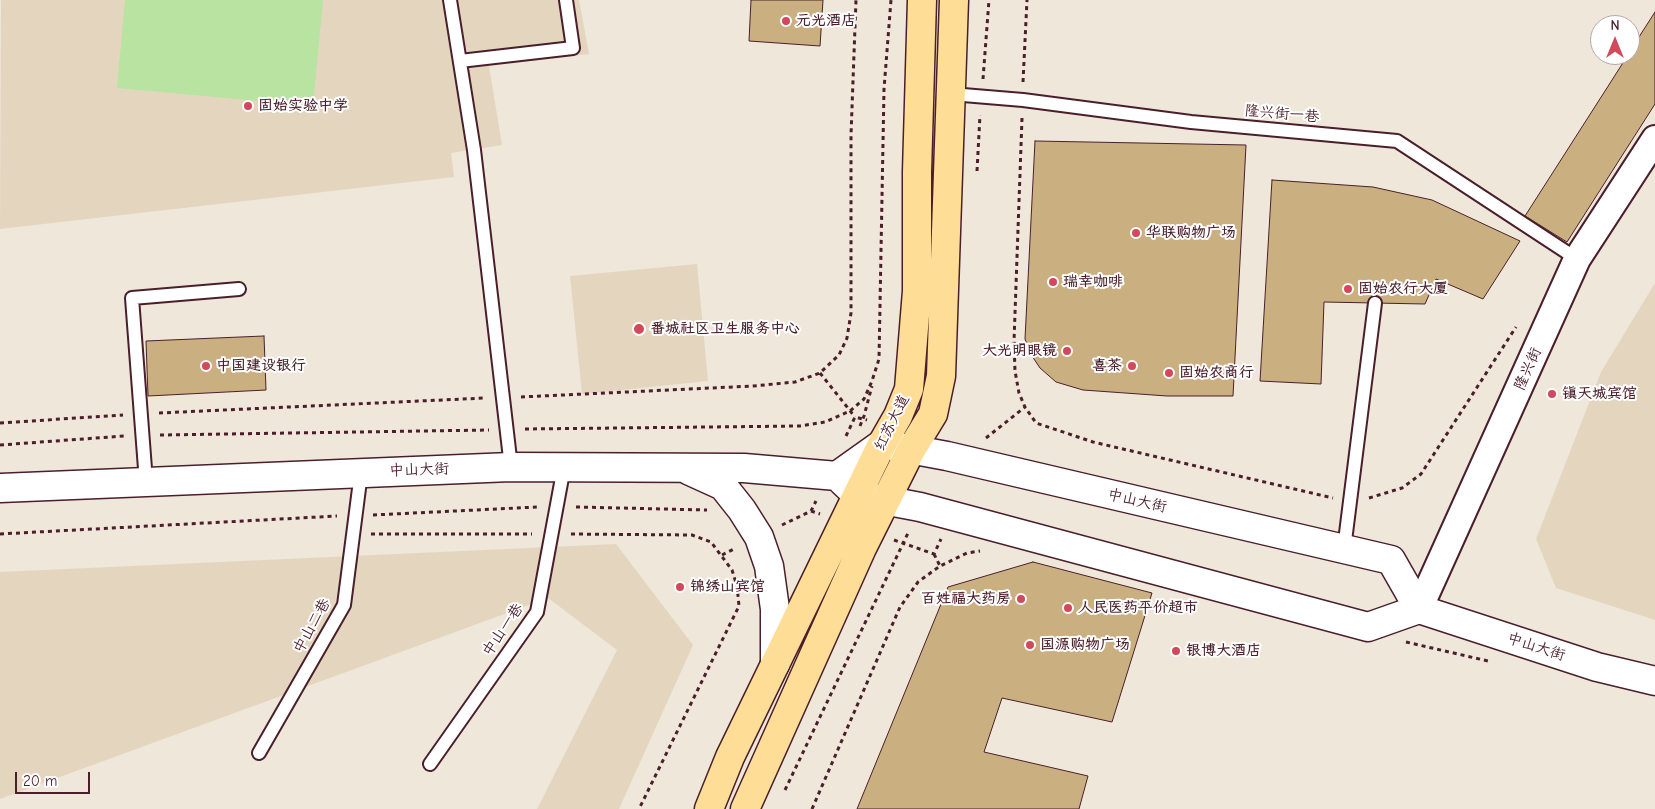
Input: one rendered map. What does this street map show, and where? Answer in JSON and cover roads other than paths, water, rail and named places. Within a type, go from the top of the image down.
[{"type":"main road","name":"红苏大道","points":[[709,809],[730,757],[882,444],[898,416],[909,389],[916,291],[916,172],[922,0]]},
{"type":"main road","name":"红苏大道","points":[[745,809],[862,548],[911,450],[933,414],[941,376],[954,0]]},
{"type":"main road","name":"中山大街","points":[[882,444],[973,462],[1390,560],[1419,609],[1596,667],[1655,682]]},
{"type":"main road","points":[[882,444],[837,476],[857,495],[920,507],[1368,627],[1419,609]]},
{"type":"main road","name":"中山大街","points":[[0,488],[511,467],[744,468],[837,476]]},
{"type":"main road","points":[[682,468],[723,486],[742,510],[759,537],[769,566],[776,609],[776,664]]},
{"type":"street","name":"隆兴街","points":[[1419,609],[1577,259],[1655,139]]},
{"type":"lane","points":[[450,0],[474,150],[511,467]]},
{"type":"lane","points":[[460,61],[573,48],[566,0]]},
{"type":"lane","name":"隆兴街一巷","points":[[951,94],[1022,100],[1191,122],[1397,141],[1577,259]]},
{"type":"lane","points":[[146,482],[132,298],[239,289]]},
{"type":"lane","points":[[1344,549],[1375,303]]},
{"type":"lane","name":"中山一巷","points":[[430,764],[537,612],[564,467]]},
{"type":"lane","name":"中山二巷","points":[[259,753],[344,605],[361,473]]},
{"type":"place","name":"元光酒店","points":[[786,21]]},
{"type":"place","name":"固始实验中学","points":[[248,106]]},
{"type":"place","name":"华联购物广场","points":[[1136,233]]},
{"type":"place","name":"瑞幸咖啡","points":[[1053,282]]},
{"type":"place","name":"固始农行大厦","points":[[1348,289]]},
{"type":"place","name":"番城社区卫生服务中心","points":[[639,329]]},
{"type":"place","name":"大光明眼镜","points":[[1067,351]]},
{"type":"place","name":"中国建设银行","points":[[206,366]]},
{"type":"place","name":"喜茶","points":[[1132,366]]},
{"type":"place","name":"固始农商行","points":[[1169,373]]},
{"type":"place","name":"镇天城宾馆","points":[[1552,394]]},
{"type":"place","name":"锦绣山宾馆","points":[[680,587]]},
{"type":"place","name":"百姓福大药房","points":[[1021,599]]},
{"type":"place","name":"人民医药平价超市","points":[[1068,608]]},
{"type":"place","name":"国源购物广场","points":[[1030,645]]},
{"type":"place","name":"银博大酒店","points":[[1176,651]]}]
